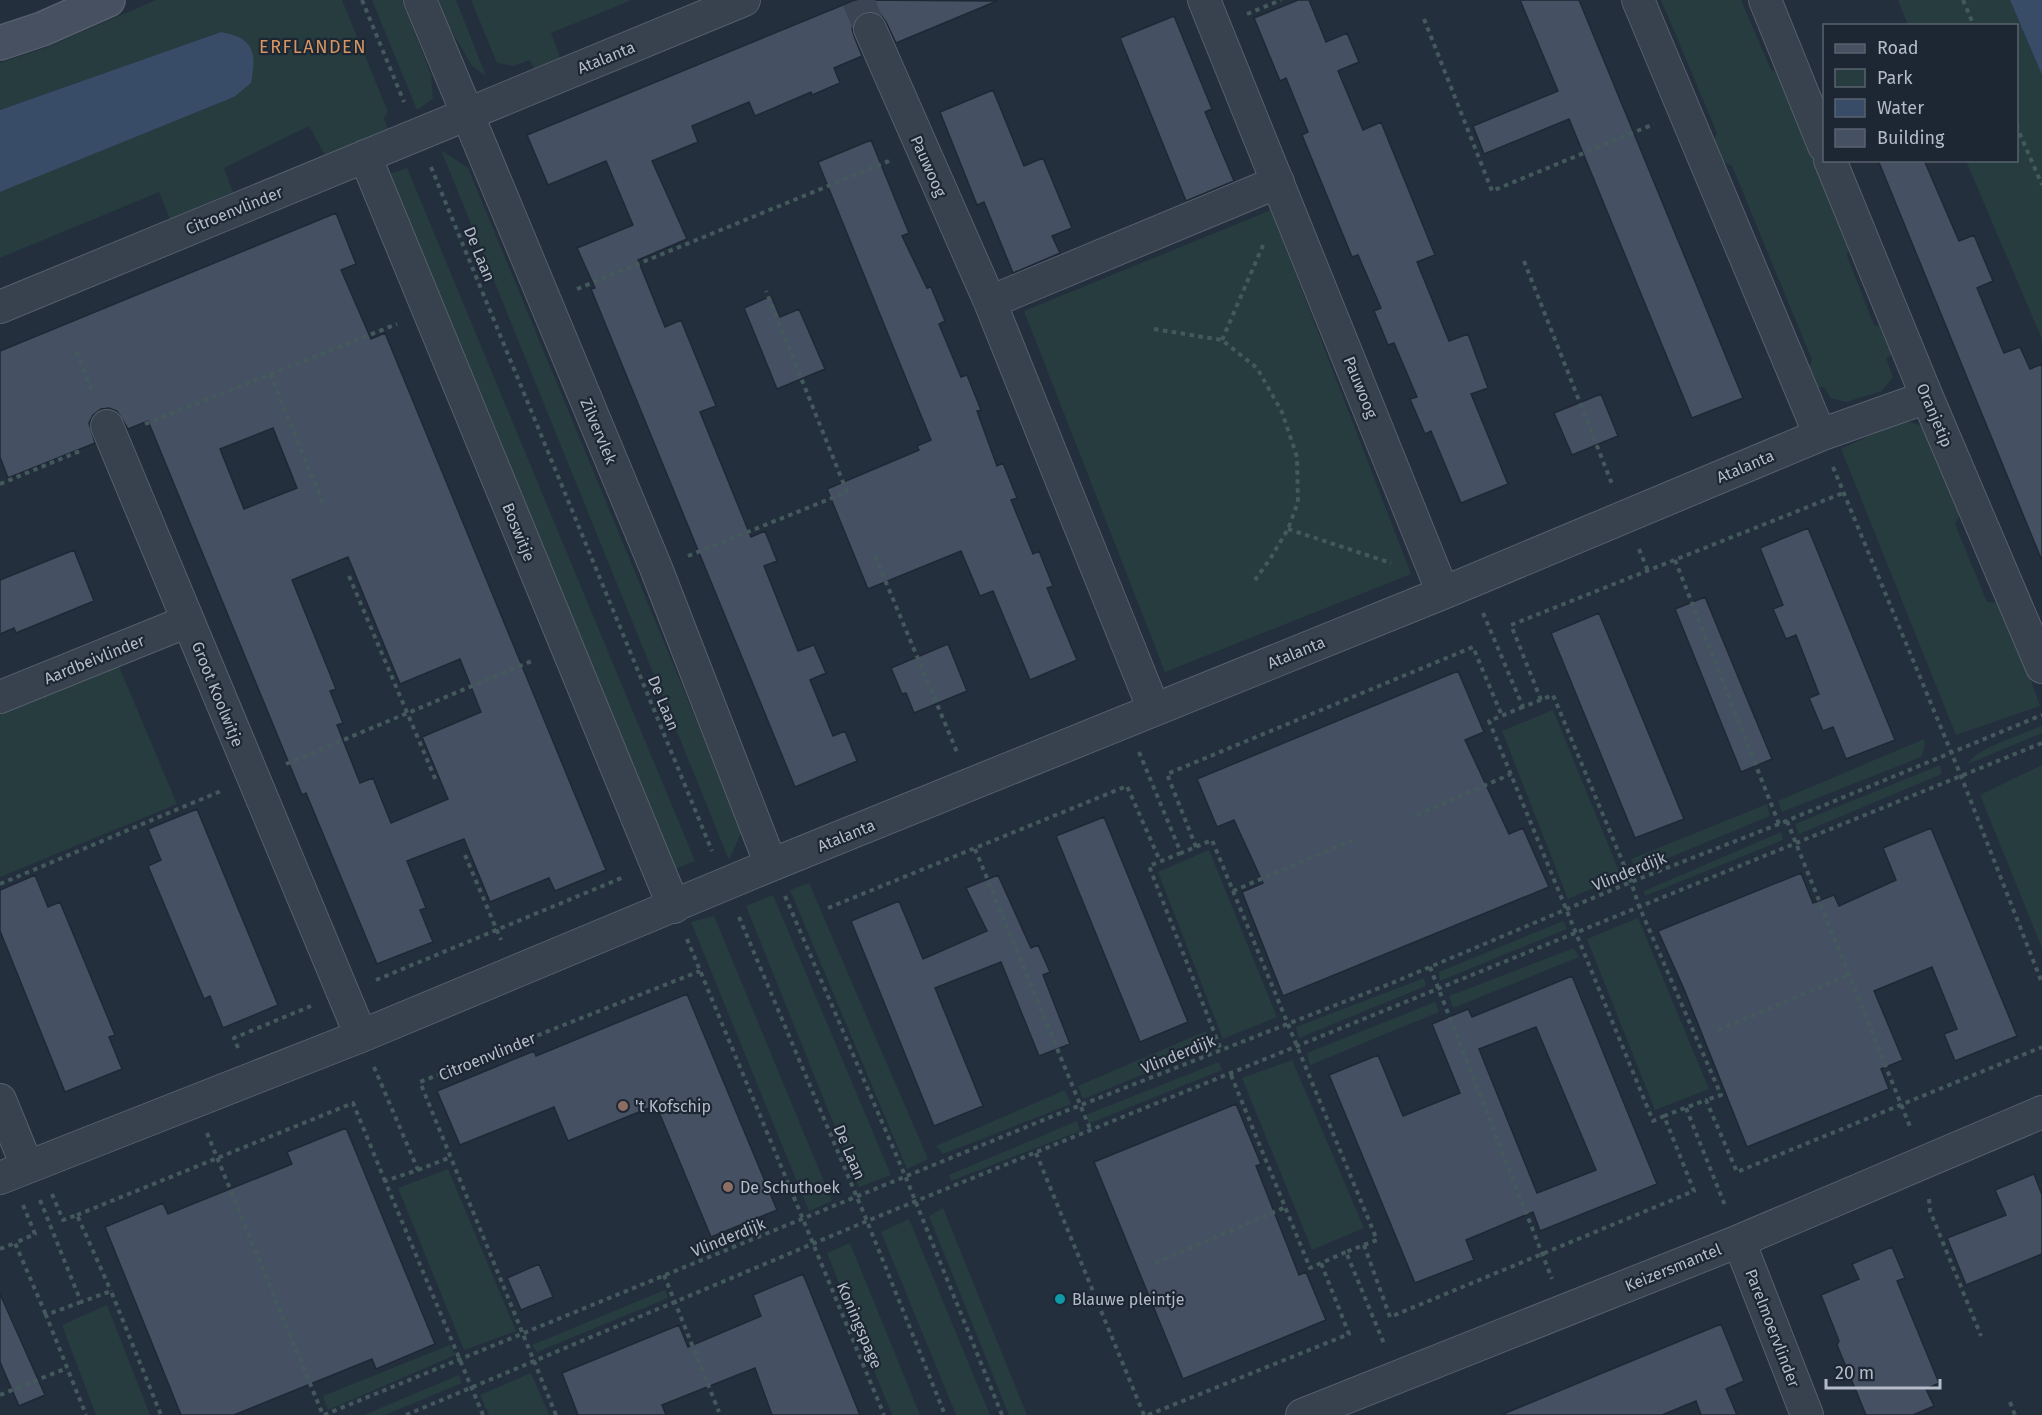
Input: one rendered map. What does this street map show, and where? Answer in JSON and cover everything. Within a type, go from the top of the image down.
[{"type":"street","points":[[0,43],[42,29],[108,0]]},
{"type":"street","name":"Zilvervlek","points":[[420,0],[656,568],[771,866]]},
{"type":"street","name":"Atalanta","points":[[468,114],[744,0]]},
{"type":"street","points":[[1638,0],[1820,435]]},
{"type":"street","points":[[1765,0],[1823,144]]},
{"type":"street","name":"Pauwoog","points":[[1206,6],[1281,189],[1450,584]]},
{"type":"street","name":"Pauwoog","points":[[870,28],[990,302],[1140,715]]},
{"type":"street","name":"Citroenvlinder","points":[[0,307],[468,114]]},
{"type":"street","name":"Boswitje","points":[[365,156],[674,908]]},
{"type":"street","name":"Oranjetip","points":[[1831,162],[2042,668]]},
{"type":"street","points":[[990,302],[1281,189]]},
{"type":"street","name":"Atalanta","points":[[771,866],[1140,715],[1450,584],[1625,517],[1820,435],[1927,397]]},
{"type":"street","name":"Groot Koolwitje","points":[[109,432],[361,1036]]},
{"type":"street","name":"Aardbeivlinder","points":[[0,697],[188,621]]},
{"type":"street","points":[[0,1100],[13,1172],[361,1036],[771,866]]},
{"type":"street","name":"Keizersmantel","points":[[1302,1415],[1739,1241],[2042,1112]]},
{"type":"street","name":"Parelmoervlinder","points":[[1739,1241],[1807,1415]]},
{"type":"path","name":"De Laan","points":[[362,0],[945,1415]]},
{"type":"path","points":[[1963,0],[1973,24]]},
{"type":"path","points":[[1424,20],[1492,191],[1685,111]]},
{"type":"path","points":[[2018,130],[2042,185]]},
{"type":"path","points":[[545,300],[576,290],[919,143]]},
{"type":"path","points":[[1222,340],[1281,189]]},
{"type":"path","points":[[1524,261],[1648,571]]},
{"type":"path","points":[[656,568],[847,492],[766,291]]},
{"type":"path","points":[[0,484],[109,432],[270,374],[405,321]]},
{"type":"path","points":[[1154,330],[1222,340],[1257,368],[1282,412],[1297,458],[1298,502],[1288,529],[1255,580]]},
{"type":"path","points":[[76,352],[109,432]]},
{"type":"path","points":[[270,374],[323,503]]},
{"type":"path","points":[[1820,435],[1961,776],[2042,983]]},
{"type":"path","points":[[1541,700],[1511,625],[1843,493]]},
{"type":"path","points":[[1288,529],[1450,584],[1523,707]]},
{"type":"path","points":[[876,556],[970,785]]},
{"type":"path","points":[[1675,560],[1779,824]]},
{"type":"path","points":[[349,576],[437,783]]},
{"type":"path","points":[[1196,847],[1167,774],[1473,647],[1502,716]]},
{"type":"path","points":[[1553,695],[1639,906],[1721,1095],[1653,1121],[1489,721],[1523,707],[1553,695]]},
{"type":"path","points":[[1140,715],[1181,853]]},
{"type":"path","name":"Vlinderdijk","points":[[323,1415],[1081,1106],[1430,967],[1631,882],[1787,821],[2042,715]]},
{"type":"path","points":[[406,1415],[867,1221],[1231,1075],[1639,906],[2042,743]]},
{"type":"path","points":[[1417,815],[1511,774]]},
{"type":"path","points":[[828,908],[1128,786],[1160,861]]},
{"type":"path","points":[[1787,821],[1925,1162],[1930,1210],[1981,1336]]},
{"type":"path","points":[[1221,1050],[1149,866],[1212,840],[1377,1240],[1310,1268],[1231,1075]]},
{"type":"path","points":[[1233,891],[1353,840]]},
{"type":"path","points":[[975,849],[1091,1131]]},
{"type":"path","points":[[465,855],[515,973]]},
{"type":"path","points":[[771,866],[906,1178],[1002,1415]]},
{"type":"path","points":[[674,908],[813,1244]]},
{"type":"path","points":[[1430,967],[1565,1310]]},
{"type":"path","name":"Citroenvlinder","points":[[534,1362],[420,1082],[700,971]]},
{"type":"path","points":[[1718,1030],[1849,975]]},
{"type":"path","points":[[361,1036],[418,1170]]},
{"type":"path","points":[[1706,1100],[1737,1172],[2042,1047]]},
{"type":"path","points":[[194,1101],[323,1415]]},
{"type":"path","points":[[54,1199],[63,1220],[353,1103],[483,1415]]},
{"type":"path","points":[[1686,1108],[1739,1241]]},
{"type":"path","points":[[1364,1245],[1390,1317],[1694,1191],[1664,1116]]},
{"type":"path","points":[[1036,1153],[1146,1415],[1349,1334],[1321,1263]]},
{"type":"path","points":[[386,1181],[451,1157]]},
{"type":"path","points":[[13,1172],[81,1302]]},
{"type":"path","points":[[1155,1263],[1286,1208]]},
{"type":"path","points":[[0,1249],[35,1234],[25,1211]]},
{"type":"path","points":[[77,1215],[111,1291],[161,1415]]},
{"type":"path","points":[[15,1243],[86,1415]]},
{"type":"path","name":"Koningspage","points":[[813,1244],[884,1415]]},
{"type":"path","points":[[1346,1252],[1397,1376]]},
{"type":"path","points":[[664,1275],[719,1412]]},
{"type":"path","points":[[46,1315],[111,1291]]},
{"type":"path","points":[[534,1362],[556,1415]]},
{"type":"path","points":[[0,1395],[67,1368]]},
{"type":"path","points":[[2010,1402],[2015,1415]]},
{"type":"green space","points":[[156,0],[342,0],[388,112],[384,118],[388,130],[325,155],[309,126],[224,168],[233,192],[170,219],[159,192],[0,258],[0,192],[234,97],[221,32],[0,110],[0,63],[45,48]]},
{"type":"green space","points":[[372,0],[402,0],[431,75],[433,99],[417,110]]},
{"type":"green space","points":[[439,0],[456,0],[486,76],[472,66],[446,21]]},
{"type":"green space","points":[[471,0],[632,0],[551,33],[561,60],[535,70],[530,60],[514,66],[497,63]]},
{"type":"green space","points":[[1661,0],[1741,0],[1771,70],[1784,74],[1851,233],[1847,256],[1874,325],[1886,328],[1897,352],[1886,358],[1893,377],[1882,391],[1846,402],[1831,398],[1824,387],[1810,389],[1808,371],[1812,360],[1732,166],[1718,159],[1712,144],[1717,133]]},
{"type":"green space","points":[[1898,0],[2010,0],[2042,75],[2042,339],[1966,162],[2018,162],[2018,24],[1908,24]]},
{"type":"green space","points":[[441,150],[468,168],[742,831],[729,860]]},
{"type":"green space","points":[[407,168],[695,861],[672,870],[386,175]]},
{"type":"green space","points":[[1271,210],[1411,574],[1165,672],[1024,311]]},
{"type":"green space","points":[[1904,420],[1923,426],[1960,515],[1955,524],[1987,602],[1998,603],[2006,611],[2040,706],[1956,735],[1841,449]]},
{"type":"green space","points":[[118,664],[177,804],[0,877],[0,713]]},
{"type":"green space","points":[[1553,710],[1621,876],[1568,899],[1502,731]]},
{"type":"green space","points":[[2042,726],[2042,733],[1968,764],[1972,758],[1990,747]]},
{"type":"green space","points":[[1924,739],[1925,746],[1921,757],[1782,812],[1778,801]]},
{"type":"green space","points":[[1940,765],[1942,774],[1799,834],[1795,824]]},
{"type":"green space","points":[[2042,765],[2042,948],[1980,795]]},
{"type":"green space","points":[[1767,804],[1770,816],[1637,871],[1631,859]]},
{"type":"green space","points":[[1781,832],[1783,840],[1645,896],[1644,891]]},
{"type":"green space","points":[[1209,850],[1277,1017],[1223,1039],[1158,872]]},
{"type":"green space","points":[[809,883],[928,1159],[907,1169],[790,890]]},
{"type":"green space","points":[[773,895],[891,1175],[859,1187],[746,906]]},
{"type":"green space","points":[[714,916],[832,1201],[809,1211],[691,922]]},
{"type":"green space","points":[[1638,918],[1709,1089],[1655,1110],[1587,939]]},
{"type":"green space","points":[[1563,921],[1567,929],[1440,981],[1439,972]]},
{"type":"green space","points":[[1574,948],[1579,957],[1453,1008],[1449,996]]},
{"type":"green space","points":[[1424,978],[1426,986],[1299,1038],[1296,1027]]},
{"type":"green space","points":[[1435,1002],[1439,1012],[1310,1065],[1307,1053]]},
{"type":"green space","points":[[1206,1031],[1212,1046],[1083,1099],[1078,1086]]},
{"type":"green space","points":[[1292,1060],[1364,1228],[1312,1250],[1242,1078]]},
{"type":"green space","points":[[1219,1062],[1222,1070],[1088,1124],[1088,1114]]},
{"type":"green space","points":[[1065,1090],[1071,1104],[943,1154],[936,1146]]},
{"type":"green space","points":[[1077,1121],[1080,1131],[951,1181],[949,1175]]},
{"type":"green space","points":[[448,1169],[516,1331],[464,1350],[398,1188]]},
{"type":"green space","points":[[943,1208],[1027,1415],[1009,1415],[929,1216]]},
{"type":"green space","points":[[909,1219],[990,1415],[956,1415],[881,1232]]},
{"type":"green space","points":[[850,1243],[920,1415],[892,1415],[827,1253]]},
{"type":"green space","points":[[665,1290],[668,1298],[537,1352],[532,1345]]},
{"type":"green space","points":[[107,1305],[150,1415],[96,1415],[62,1325]]},
{"type":"green space","points":[[450,1345],[455,1355],[328,1410],[323,1396]]},
{"type":"green space","points":[[531,1373],[549,1415],[489,1415],[480,1395]]},
{"type":"green space","points":[[459,1375],[462,1383],[385,1415],[364,1415]]},
{"type":"water","points":[[2010,0],[2042,0],[2042,75]]},
{"type":"water","points":[[221,32],[240,38],[247,43],[253,55],[251,83],[234,97],[0,192],[0,110]]},
{"type":"building","points":[[855,0],[997,1],[896,43],[881,15],[873,11],[863,12],[856,18],[852,28],[862,56],[834,68],[840,83],[812,95],[811,92],[755,116],[749,102],[692,126],[698,142],[652,161],[687,239],[638,260],[665,327],[681,320],[716,406],[700,412],[751,537],[765,531],[777,561],[764,566],[798,651],[814,645],[826,673],[810,680],[833,736],[845,731],[857,761],[795,787],[591,289],[595,288],[577,248],[633,225],[606,161],[548,185],[527,135]]},
{"type":"building","points":[[1298,0],[1309,0],[1326,42],[1347,33],[1359,62],[1338,71],[1363,130],[1381,122],[1435,255],[1417,262],[1449,341],[1468,334],[1488,388],[1471,394],[1508,484],[1461,503],[1431,431],[1425,434],[1410,399],[1417,397],[1394,343],[1388,345],[1374,311],[1381,308],[1358,255],[1352,257],[1302,135],[1308,132],[1286,78],[1280,81],[1254,18]]},
{"type":"building","points":[[1520,0],[1579,0],[1743,398],[1692,418],[1569,119],[1484,154],[1473,126],[1558,91]]},
{"type":"building","points":[[1174,16],[1212,109],[1205,112],[1234,181],[1186,201],[1120,38]]},
{"type":"building","points":[[993,90],[1024,166],[1043,158],[1072,228],[1052,236],[1060,253],[1013,273],[984,202],[977,205],[940,112]]},
{"type":"building","points":[[871,140],[909,233],[902,236],[927,288],[931,287],[945,321],[939,324],[961,377],[967,375],[981,410],[977,411],[997,466],[1003,463],[1017,498],[1011,500],[1033,554],[1039,551],[1053,586],[1047,588],[1077,660],[1030,680],[993,591],[980,596],[961,551],[868,589],[827,489],[919,450],[917,446],[931,440],[818,162]]},
{"type":"building","points":[[1879,162],[1925,162],[1959,241],[1974,235],[1993,281],[1977,288],[2004,353],[2020,347],[2030,369],[2042,364],[2042,561]]},
{"type":"building","points":[[336,213],[356,264],[341,270],[371,339],[385,333],[606,870],[555,891],[549,878],[490,902],[464,839],[407,861],[426,908],[420,910],[433,942],[377,964],[306,793],[302,795],[148,421],[128,429],[117,411],[109,408],[101,409],[93,415],[89,423],[95,443],[8,478],[0,457],[0,351]],"holes":[[[273,428],[297,488],[244,509],[220,449]],[[348,557],[400,684],[460,659],[481,712],[422,737],[448,799],[391,823],[373,778],[360,783],[337,725],[343,723],[330,691],[336,689],[292,580]]]},
{"type":"building","points":[[771,296],[780,317],[799,309],[825,369],[777,389],[744,308]]},
{"type":"building","points":[[1601,394],[1618,436],[1572,455],[1554,413]]},
{"type":"building","points":[[1808,528],[1895,740],[1846,759],[1833,727],[1823,731],[1809,698],[1819,694],[1796,635],[1786,639],[1773,609],[1783,605],[1760,548]]},
{"type":"building","points":[[74,550],[94,601],[16,633],[14,628],[0,634],[0,580]]},
{"type":"building","points":[[1705,597],[1772,759],[1741,772],[1675,609]]},
{"type":"building","points":[[1599,613],[1684,819],[1635,838],[1551,633]]},
{"type":"building","points":[[948,644],[967,691],[914,713],[906,693],[902,694],[891,668]]},
{"type":"building","points":[[1458,671],[1484,732],[1465,740],[1509,834],[1523,828],[1549,887],[1283,996],[1242,892],[1263,883],[1234,820],[1217,827],[1197,779]]},
{"type":"building","points":[[197,809],[278,1005],[223,1028],[210,996],[204,999],[148,866],[161,860],[148,829]]},
{"type":"building","points":[[1104,817],[1188,1022],[1140,1042],[1056,836]]},
{"type":"building","points":[[1931,828],[2017,1036],[1955,1061],[1944,1034],[1957,1029],[1932,967],[1874,991],[1903,1060],[1881,1069],[1889,1089],[1747,1147],[1684,989],[1658,931],[1801,873],[1813,903],[1834,895],[1839,906],[1896,880],[1883,848]]},
{"type":"building","points":[[35,875],[48,907],[60,902],[115,1035],[109,1037],[122,1069],[65,1092],[0,931],[0,890]]},
{"type":"building","points":[[998,875],[1031,948],[1038,945],[1050,972],[1043,975],[1070,1044],[1039,1056],[1001,962],[935,988],[983,1106],[934,1126],[851,921],[899,901],[923,959],[987,931],[966,888]]},
{"type":"building","points":[[1572,976],[1657,1184],[1540,1231],[1533,1212],[1466,1240],[1474,1260],[1415,1283],[1329,1075],[1378,1055],[1403,1116],[1460,1093],[1432,1024],[1468,1009],[1472,1017]],"holes":[[[1536,1027],[1596,1170],[1537,1193],[1479,1049]]]},
{"type":"building","points":[[687,994],[777,1210],[711,1237],[656,1105],[568,1141],[554,1107],[460,1145],[437,1091],[534,1051],[536,1056]]},
{"type":"building","points":[[1236,1104],[1261,1164],[1256,1166],[1299,1275],[1306,1272],[1326,1320],[1183,1379],[1094,1162]]},
{"type":"building","points":[[346,1128],[435,1344],[376,1369],[372,1359],[234,1415],[181,1415],[105,1227],[163,1203],[168,1214],[292,1164],[287,1152]]},
{"type":"building","points":[[2034,1174],[2042,1195],[2042,1254],[1966,1285],[1947,1238],[2006,1215],[1995,1190]]},
{"type":"building","points":[[1892,1247],[1905,1278],[1897,1281],[1939,1383],[1926,1389],[1934,1406],[1913,1415],[1866,1415],[1837,1345],[1839,1341],[1821,1295],[1859,1279],[1852,1264]]},
{"type":"building","points":[[539,1264],[553,1297],[521,1310],[507,1278]]},
{"type":"building","points":[[803,1274],[860,1415],[772,1415],[755,1368],[662,1405],[666,1415],[578,1415],[562,1373],[679,1325],[688,1347],[761,1316],[753,1295]]},
{"type":"building","points":[[0,1294],[45,1395],[19,1406],[0,1362]]},
{"type":"building","points":[[1721,1324],[1744,1381],[1726,1389],[1737,1415],[1701,1415],[1696,1401],[1662,1415],[1501,1415]]},
{"type":"tunnel","points":[[858,0],[870,29]]},
{"type":"place","name":"'t Kofschip","points":[[623,1106]]},
{"type":"place","name":"De Schuthoek","points":[[728,1187]]},
{"type":"place","name":"Blauwe pleintje","points":[[1060,1299]]},
{"type":"district","name":"ERFLANDEN","points":[[313,47]]}]
